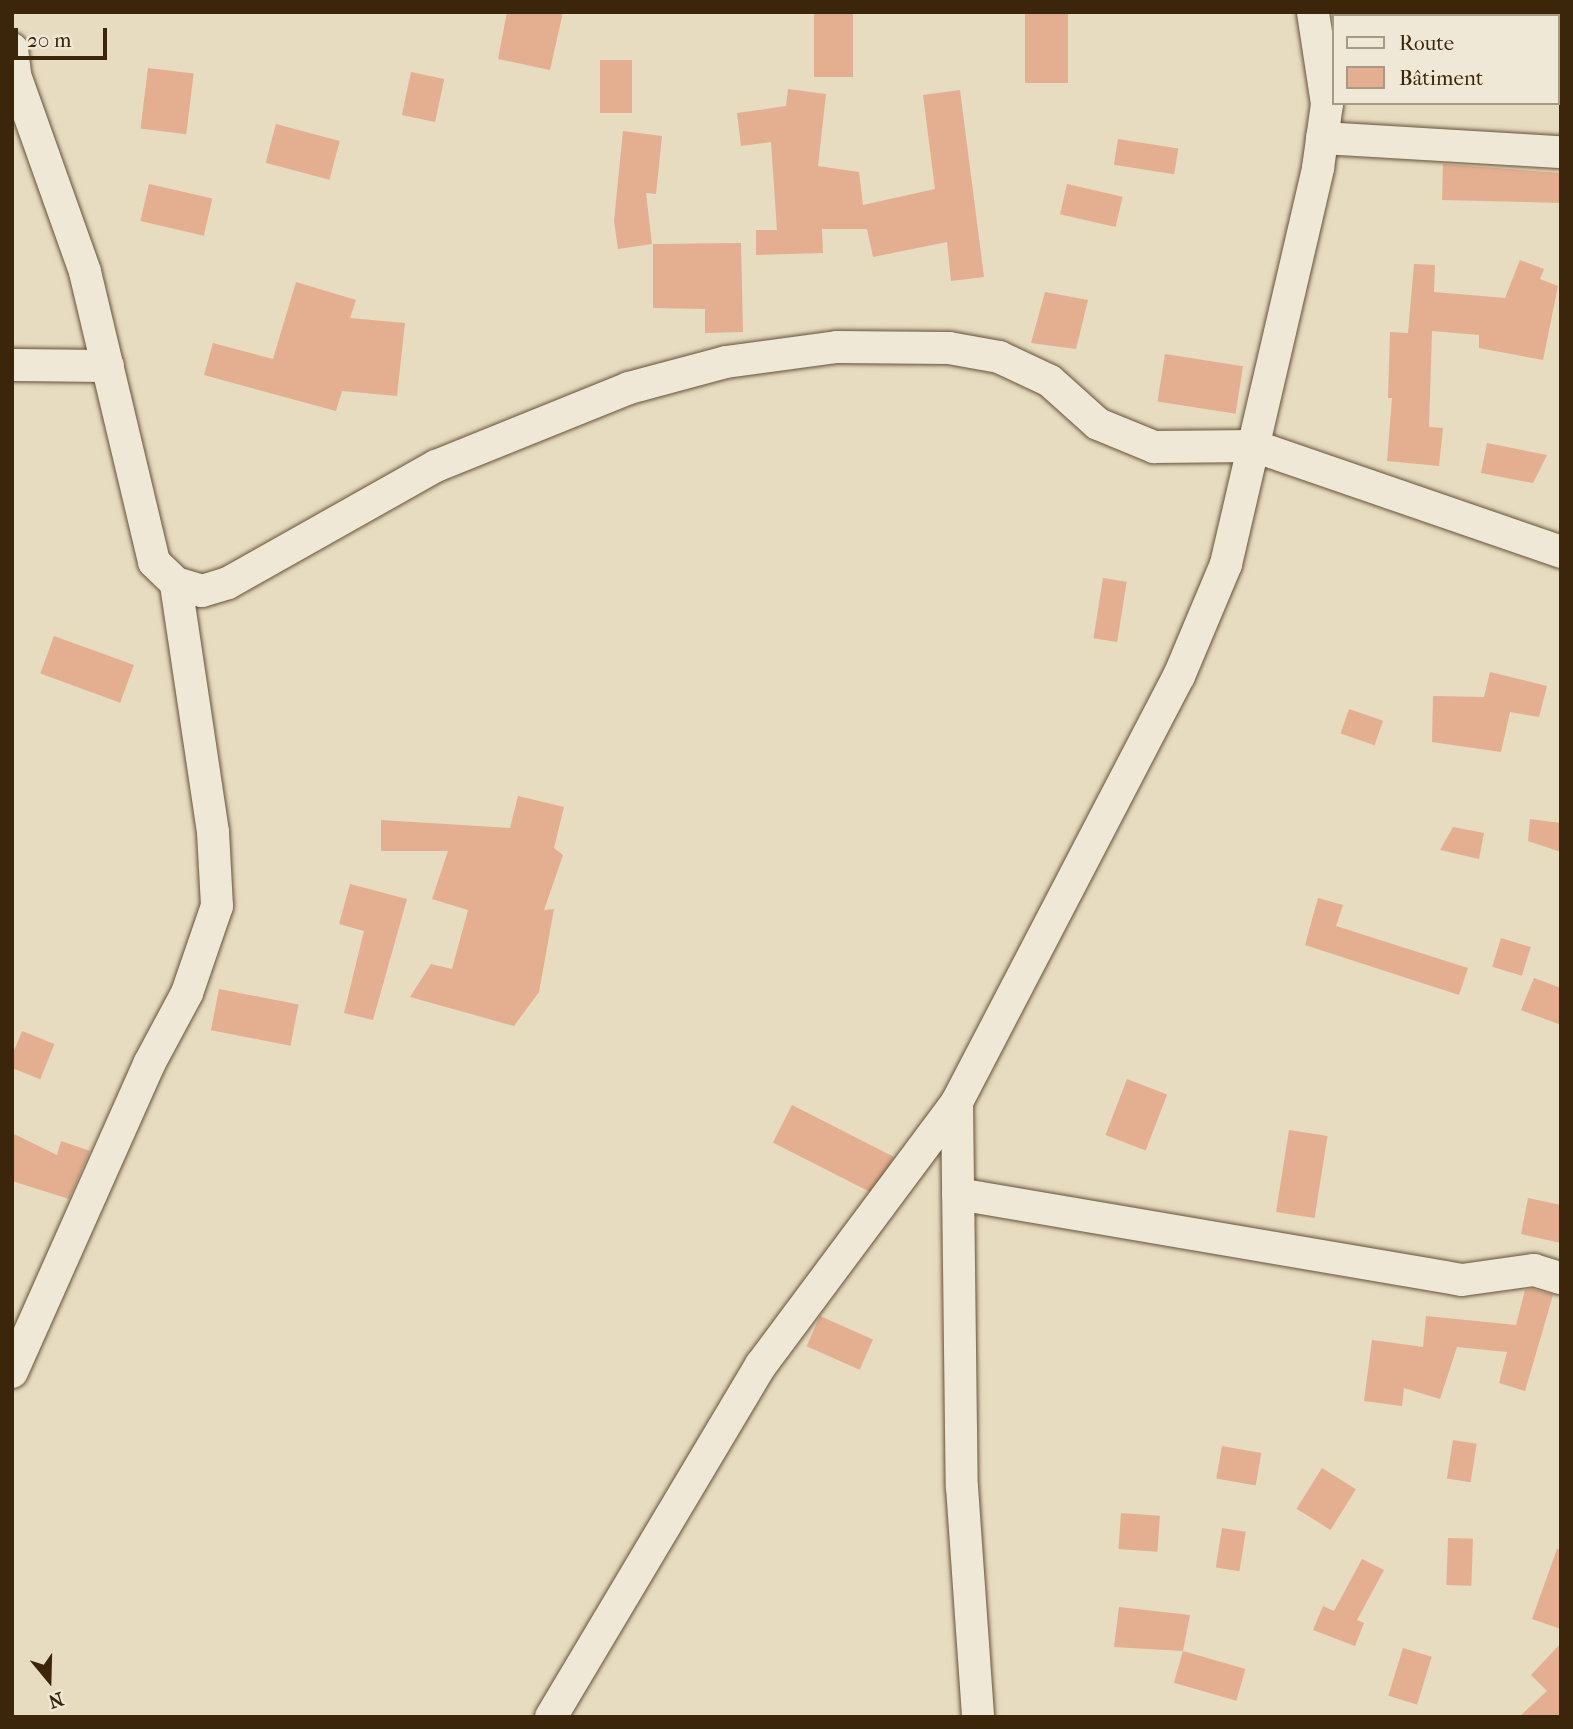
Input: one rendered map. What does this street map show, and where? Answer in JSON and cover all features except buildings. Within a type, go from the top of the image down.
[{"type":"street","points":[[551,1717],[761,1365],[957,1102],[1179,676],[1226,564],[1322,138],[1326,104],[1313,12]]},
{"type":"street","points":[[12,49],[15,75],[85,272],[154,562],[176,583],[202,591],[228,583],[436,466],[629,388],[726,362],[823,349],[949,348],[999,357],[1050,381],[1098,424],[1154,447],[1254,446],[1561,552]]},
{"type":"street","points":[[1322,138],[1561,152]]},
{"type":"street","points":[[12,365],[108,366]]},
{"type":"street","points":[[12,1372],[149,1064],[187,993],[217,906],[214,832],[176,583]]},
{"type":"street","points":[[957,1102],[962,1488],[978,1717]]},
{"type":"street","points":[[958,1195],[1462,1280],[1534,1270],[1561,1278]]}]
